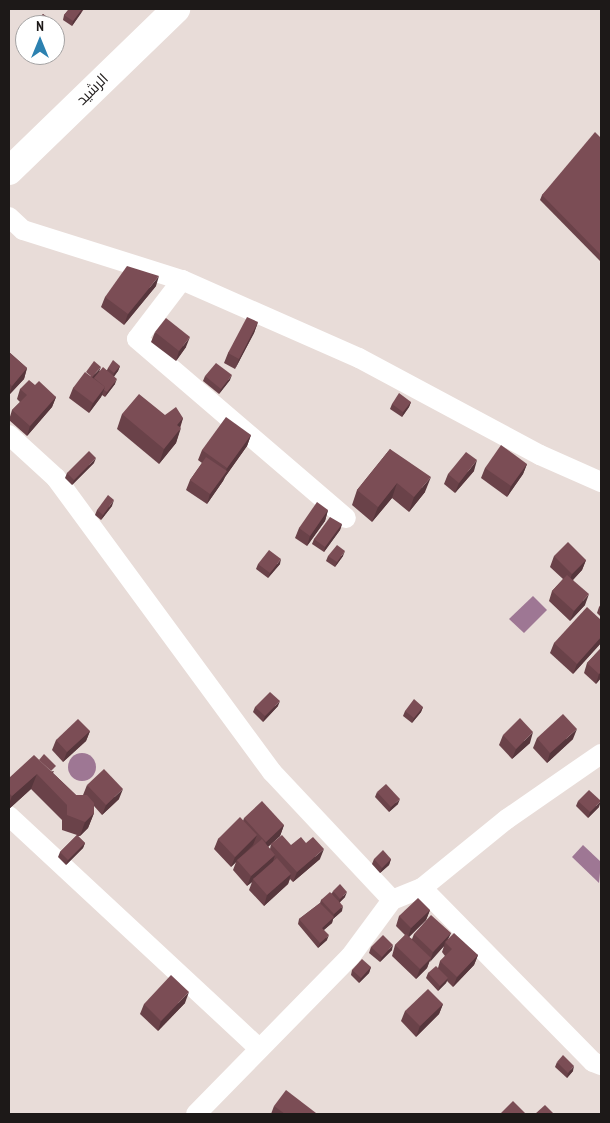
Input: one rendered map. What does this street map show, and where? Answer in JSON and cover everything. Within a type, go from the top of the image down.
[{"type":"main road","name":"الرشيد","points":[[9,172],[176,9]]},
{"type":"street","points":[[9,216],[22,230],[182,280],[359,358],[540,455],[601,482]]},
{"type":"street","points":[[182,280],[137,339],[346,518]]},
{"type":"street","points":[[9,435],[56,478],[272,772],[392,900]]},
{"type":"street","points":[[196,1114],[350,957],[392,900],[422,888],[507,819],[601,754]]},
{"type":"street","points":[[9,816],[260,1050]]},
{"type":"street","points":[[422,888],[593,1062],[601,1065]]},
{"type":"shaded area","points":[[533,596],[547,610],[524,633],[509,619]]},
{"type":"shaded area","points":[[82,753],[92,757],[96,767],[92,777],[82,781],[72,777],[68,767],[72,757]]},
{"type":"shaded area","points":[[583,845],[601,862],[599,883],[572,857]]},
{"type":"building","points":[[69,9],[82,9],[73,21],[64,15]]},
{"type":"building","points":[[595,132],[601,138],[601,255],[542,195]]},
{"type":"building","points":[[127,266],[159,276],[128,314],[105,297]]},
{"type":"building","points":[[247,317],[258,322],[239,359],[228,353]]},
{"type":"building","points":[[166,318],[190,337],[179,351],[155,332]]},
{"type":"building","points":[[9,352],[27,368],[12,386],[9,383]]},
{"type":"building","points":[[113,360],[120,366],[114,373],[108,368]]},
{"type":"building","points":[[94,361],[101,367],[92,377],[86,372]]},
{"type":"building","points":[[216,363],[232,375],[221,389],[205,376]]},
{"type":"building","points":[[103,367],[117,379],[107,392],[104,390],[105,387],[94,378]]},
{"type":"building","points":[[85,372],[105,387],[93,403],[73,388]]},
{"type":"building","points":[[29,380],[35,385],[39,381],[56,397],[30,426],[12,410],[27,395],[20,389]]},
{"type":"building","points":[[399,393],[411,402],[403,412],[392,404]]},
{"type":"building","points":[[139,394],[165,415],[176,407],[183,418],[177,425],[181,428],[164,449],[122,414]]},
{"type":"building","points":[[226,417],[251,435],[227,468],[202,450]]},
{"type":"building","points":[[501,445],[527,464],[511,486],[485,468]]},
{"type":"building","points":[[390,449],[431,477],[414,497],[397,483],[378,507],[357,490]]},
{"type":"building","points":[[89,451],[96,458],[74,480],[67,473]]},
{"type":"building","points":[[466,452],[477,460],[459,483],[448,474]]},
{"type":"building","points":[[206,457],[227,471],[210,494],[190,480]]},
{"type":"building","points":[[108,495],[114,500],[103,515],[97,510]]},
{"type":"building","points":[[317,502],[328,510],[310,536],[299,528]]},
{"type":"building","points":[[330,517],[342,524],[325,547],[314,539]]},
{"type":"building","points":[[568,542],[586,560],[572,574],[554,556]]},
{"type":"building","points":[[337,545],[345,551],[337,562],[328,556]]},
{"type":"building","points":[[269,550],[281,559],[270,573],[258,564]]},
{"type":"building","points":[[567,575],[589,594],[574,611],[552,591]]},
{"type":"building","points":[[587,607],[601,620],[601,637],[577,664],[554,643]]},
{"type":"building","points":[[601,648],[601,672],[599,674],[587,663]]},
{"type":"building","points":[[270,692],[280,701],[265,716],[255,707]]},
{"type":"building","points":[[414,699],[423,707],[414,718],[405,711]]},
{"type":"building","points":[[563,714],[577,729],[550,753],[537,738]]},
{"type":"building","points":[[520,718],[533,732],[516,749],[503,735]]},
{"type":"building","points":[[78,719],[90,731],[67,752],[56,740]]},
{"type":"building","points":[[44,754],[56,766],[51,771],[39,760]]},
{"type":"building","points":[[34,755],[76,795],[87,795],[94,803],[94,813],[85,822],[67,815],[67,805],[37,774],[12,796],[9,793],[9,778]]},
{"type":"building","points":[[104,769],[123,789],[106,805],[87,785]]},
{"type":"building","points":[[386,784],[400,799],[391,807],[377,792]]},
{"type":"building","points":[[589,790],[601,801],[590,812],[578,801]]},
{"type":"building","points":[[262,801],[284,825],[266,842],[244,818]]},
{"type":"building","points":[[240,817],[257,835],[235,857],[218,839]]},
{"type":"building","points":[[77,835],[85,843],[68,860],[60,852]]},
{"type":"building","points":[[282,835],[291,845],[301,837],[306,843],[313,837],[324,849],[297,872],[271,844]]},
{"type":"building","points":[[262,839],[275,855],[251,876],[237,860]]},
{"type":"building","points":[[383,850],[391,859],[382,868],[374,859]]},
{"type":"building","points":[[277,858],[291,874],[267,895],[253,879]]},
{"type":"building","points":[[340,884],[347,892],[340,899],[333,891]]},
{"type":"building","points":[[330,892],[343,906],[334,914],[321,900]]},
{"type":"building","points":[[418,898],[430,910],[411,928],[399,916]]},
{"type":"building","points":[[320,903],[334,917],[322,928],[329,935],[320,943],[299,919]]},
{"type":"building","points":[[431,915],[451,933],[433,952],[414,934]]},
{"type":"building","points":[[454,933],[478,955],[457,977],[440,961],[452,949],[445,942]]},
{"type":"building","points":[[406,934],[431,958],[420,969],[395,945]]},
{"type":"building","points":[[383,935],[393,945],[382,957],[371,947]]},
{"type":"building","points":[[362,959],[371,967],[361,978],[352,970]]},
{"type":"building","points":[[436,966],[448,978],[440,986],[428,973]]},
{"type":"building","points":[[171,975],[189,992],[161,1021],[144,1004]]},
{"type":"building","points":[[428,989],[443,1004],[420,1026],[405,1011]]},
{"type":"building","points":[[563,1055],[574,1066],[568,1073],[557,1062]]},
{"type":"building","points":[[286,1090],[316,1113],[285,1114],[274,1106]]},
{"type":"building","points":[[513,1101],[526,1114],[500,1114]]},
{"type":"building","points":[[545,1105],[552,1114],[535,1114]]}]
